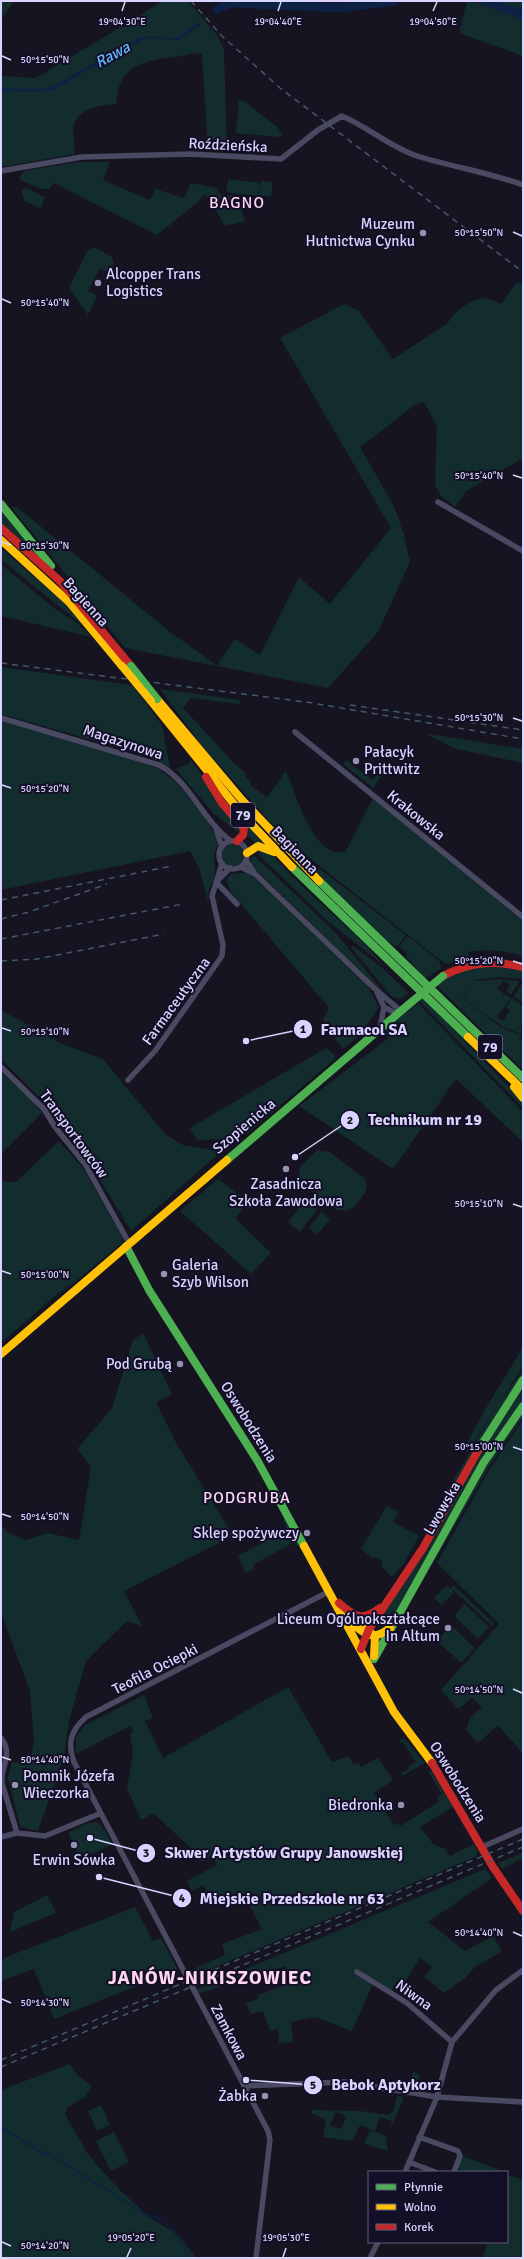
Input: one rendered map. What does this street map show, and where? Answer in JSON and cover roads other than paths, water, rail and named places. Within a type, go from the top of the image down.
[{"type":"street","name":"Roździeńska","points":[[1,171],[82,157],[190,154],[281,159],[318,130],[342,116],[388,143],[416,156],[493,174],[523,184]]},
{"type":"street","points":[[438,502],[523,551]]},
{"type":"street","points":[[1,504],[54,570],[61,582]]},
{"type":"street","name":"Bagienna","points":[[1,528],[61,582],[116,647],[124,662],[154,700],[282,845],[523,1077]]},
{"type":"street","name":"Bagienna","points":[[1,540],[69,602],[115,657],[131,666],[203,767],[242,814],[285,861],[523,1090]]},
{"type":"street","points":[[1,544],[19,555]]},
{"type":"street","name":"Magazynowa","points":[[1,718],[159,765],[183,785],[214,825],[234,841]]},
{"type":"street","name":"Krakowska","points":[[295,732],[523,917]]},
{"type":"street","points":[[203,767],[207,779],[222,803],[244,828],[244,835],[222,847],[220,857],[222,863],[230,868],[241,867],[255,874],[399,1013]]},
{"type":"street","name":"Magazynowa","points":[[214,825],[222,847]]},
{"type":"street","points":[[234,841],[243,844],[255,874]]},
{"type":"street","points":[[241,867],[254,847],[264,847],[285,861]]},
{"type":"street","name":"Farmaceutyczna","points":[[128,1080],[155,1051],[222,956],[224,945],[212,896],[222,863]]},
{"type":"street","points":[[230,868],[216,882],[236,904]]},
{"type":"street","name":"Szopienicka","points":[[1,1354],[408,1005],[444,976],[463,965],[481,962],[499,962],[523,967]]},
{"type":"street","points":[[375,989],[384,1007],[384,1016],[378,1031]]},
{"type":"street","points":[[384,1007],[399,1013]]},
{"type":"street","points":[[495,1063],[523,1098]]},
{"type":"street","name":"Transportowców","points":[[1,1067],[40,1105],[85,1164],[128,1245]]},
{"type":"street","name":"Oswobodzenia","points":[[128,1245],[149,1290],[236,1424],[335,1599],[361,1649],[372,1663],[394,1712],[427,1755],[482,1847],[523,1911]]},
{"type":"street","name":"Lwowska","points":[[361,1649],[367,1632],[422,1548],[491,1426],[523,1380]]},
{"type":"street","name":"Lwowska","points":[[372,1663],[390,1628],[484,1462],[523,1406]]},
{"type":"street","name":"Teofila Ociepki","points":[[101,1813],[70,1753],[71,1737],[79,1724],[86,1717],[330,1591]]},
{"type":"street","name":"Lwowska","points":[[354,1616],[360,1618],[371,1615],[388,1598]]},
{"type":"street","points":[[335,1599],[354,1616]]},
{"type":"street","name":"Oswobodzenia","points":[[344,1616],[375,1637],[372,1663]]},
{"type":"street","name":"Oswobodzenia","points":[[354,1616],[367,1632]]},
{"type":"street","name":"Lwowska","points":[[375,1637],[385,1633],[390,1628]]},
{"type":"street","points":[[1,1738],[6,1746],[8,1754],[1,1777],[17,1833]]},
{"type":"street","points":[[1,1837],[17,1833],[45,1836],[101,1813]]},
{"type":"street","name":"Zamkowa","points":[[101,1813],[268,2131],[270,2140],[256,2258]]},
{"type":"street","points":[[482,1847],[523,1829]]},
{"type":"street","points":[[406,2171],[419,2137],[437,2097],[452,2042],[491,1995],[523,1970]]},
{"type":"street","name":"Niwna","points":[[357,1972],[408,2003],[452,2042]]},
{"type":"street","points":[[244,2086],[345,2082],[437,2097],[523,2102]]},
{"type":"street","points":[[419,2137],[458,2151],[460,2156],[454,2171]]},
{"type":"street","points":[[409,2162],[432,2171]]},
{"type":"street","points":[[370,2258],[378,2243]]},
{"type":"water","points":[[198,22],[201,25],[178,40],[150,38],[143,40],[52,90],[34,92],[1,91],[1,88],[41,89],[52,87],[137,39],[143,37],[175,38]]},
{"type":"waterway","name":"Rawa","points":[[218,9],[230,3],[340,8],[395,1]]},
{"type":"waterway","name":"Rawa","points":[[484,1],[523,15]]},
{"type":"waterway","points":[[1,2127],[41,2152],[51,2155]]},
{"type":"waterway","points":[[55,2158],[95,2184],[99,2184],[145,2215],[157,2217],[174,2231],[189,2258]]},
{"type":"railway","points":[[191,1],[222,36],[280,88],[523,272]]},
{"type":"railway","points":[[1,663],[306,702],[523,739]]},
{"type":"railway","points":[[350,705],[523,730]]},
{"type":"railway","points":[[1,900],[172,866]]},
{"type":"railway","points":[[1,919],[29,912],[107,884]]},
{"type":"railway","points":[[1,939],[183,904]]},
{"type":"railway","points":[[1,961],[37,959],[164,934]]},
{"type":"railway","points":[[1,2060],[523,1839]]},
{"type":"railway","points":[[1,2067],[523,1847]]},
{"type":"place","name":"Muzeum Hutnictwa Cynku","points":[[423,233]]},
{"type":"place","name":"Alcopper Trans Logistics","points":[[98,283]]},
{"type":"place","name":"Pałacyk Prittwitz","points":[[356,761]]},
{"type":"place","name":"Farmacol SA","points":[[246,1041]]},
{"type":"place","name":"Technikum nr 19","points":[[295,1157]]},
{"type":"place","name":"Zasadnicza Szkoła Zawodowa","points":[[286,1169]]},
{"type":"place","name":"Galeria Szyb Wilson","points":[[164,1274]]},
{"type":"place","name":"Pod Grubą","points":[[180,1364]]},
{"type":"place","name":"Sklep spożywczy","points":[[307,1533]]},
{"type":"place","name":"Liceum Ogólnokształcące In Altum","points":[[448,1628]]},
{"type":"place","name":"Pomnik Józefa Wieczorka","points":[[15,1785]]},
{"type":"place","name":"Biedronka","points":[[401,1805]]},
{"type":"place","name":"Skwer Artystów Grupy Janowskiej","points":[[90,1838]]},
{"type":"place","name":"Erwin Sówka","points":[[74,1845]]},
{"type":"place","name":"Miejskie Przedszkole nr 63","points":[[99,1877]]},
{"type":"place","name":"Bebok Aptykorz","points":[[246,2080]]},
{"type":"place","name":"Żabka","points":[[265,2096]]},
{"type":"district","name":"BAGNO","points":[[237,202]]},
{"type":"district","name":"PODGRUBA","points":[[247,1497]]},
{"type":"district","name":"JANÓW-NIKISZOWIEC","points":[[210,1977]]}]
